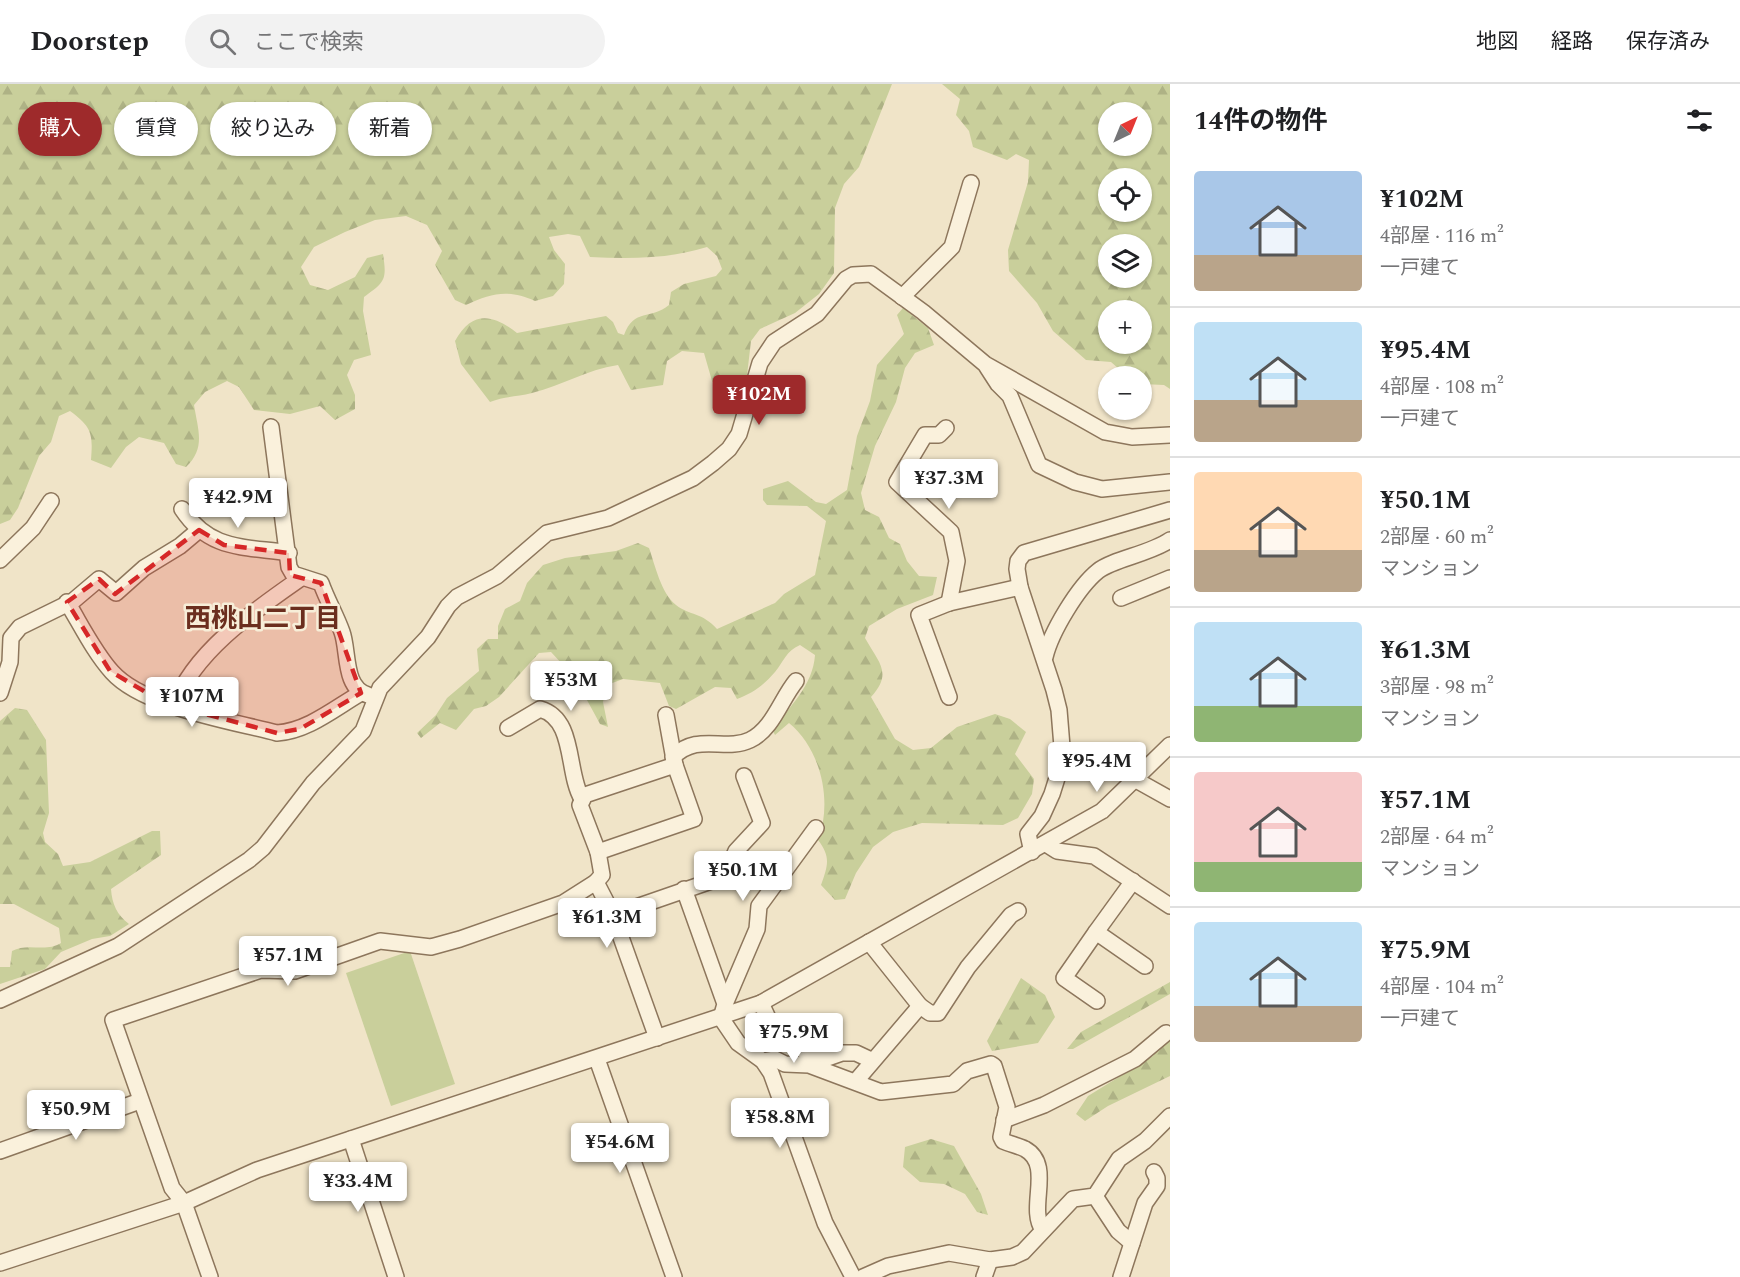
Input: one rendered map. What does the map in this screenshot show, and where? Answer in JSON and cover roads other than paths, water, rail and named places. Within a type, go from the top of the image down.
[{"type":"street","points":[[902,297],[952,247],[971,183]]},
{"type":"street","points":[[0,1000],[118,946],[225,878],[263,848],[301,797],[363,731],[377,696],[388,677],[428,637],[448,606],[457,597],[497,576],[547,533],[608,518],[658,495],[693,478],[729,449],[739,434],[760,363],[774,342],[817,314],[846,279],[861,273],[871,274],[985,364],[1105,432],[1132,436],[1170,435]]},
{"type":"street","points":[[985,364],[998,384],[1010,396],[1039,465],[1075,482],[1102,489],[1170,482]]},
{"type":"street","points":[[271,427],[281,517],[293,574],[321,583],[343,634],[347,666],[361,693]]},
{"type":"street","points":[[946,428],[939,435],[925,435],[897,482],[951,532],[957,561],[949,603]]},
{"type":"street","points":[[0,560],[33,528],[51,501]]},
{"type":"street","points":[[182,509],[199,530],[224,545],[289,560]]},
{"type":"street","points":[[1170,510],[1024,553],[1018,561],[1017,569],[1020,587],[1045,657],[1059,710],[1063,759],[1042,816],[1028,834],[1039,848],[1094,856],[1170,906]]},
{"type":"street","points":[[0,693],[10,662],[6,634],[67,602],[99,579],[116,593],[144,568],[180,546],[199,530]]},
{"type":"street","points":[[1045,657],[1056,624],[1098,570],[1159,547],[1170,540]]},
{"type":"street","points":[[267,604],[289,560]]},
{"type":"street","points":[[174,706],[187,676],[242,621],[301,578]]},
{"type":"street","points":[[1121,598],[1170,578]]},
{"type":"street","points":[[949,697],[920,615],[949,603],[1020,587]]},
{"type":"street","points":[[67,602],[110,670],[122,682],[174,706],[278,733],[289,732],[310,723],[361,693],[377,696]]},
{"type":"street","points":[[210,1277],[184,1203],[172,1188],[113,1020],[261,970],[295,971],[380,941],[432,947],[563,903],[596,882],[602,875],[598,852],[580,805],[585,795],[674,761],[680,750],[696,744],[743,742],[752,739],[777,714],[785,694],[796,681]]},
{"type":"street","points":[[508,728],[540,709],[554,716],[565,735],[582,799]]},
{"type":"street","points":[[598,852],[694,819],[674,761],[666,716]]},
{"type":"street","points":[[0,1263],[184,1203],[257,1170],[597,1059],[723,1012],[760,1003],[1102,811],[1170,745]]},
{"type":"street","points":[[613,915],[720,878],[727,872],[736,851],[762,823],[744,776]]},
{"type":"street","points":[[1136,780],[1170,799]]},
{"type":"street","points":[[723,1012],[757,929],[759,906],[816,828]]},
{"type":"street","points":[[1097,1001],[1064,978],[1132,881]]},
{"type":"street","points":[[596,882],[613,915],[657,1038]]},
{"type":"street","points":[[684,889],[723,1012],[738,1043],[763,1061],[771,1073],[825,1222],[853,1277]]},
{"type":"street","points":[[869,942],[920,1006],[930,1013],[938,1013],[968,968],[1011,915],[1018,911]]},
{"type":"street","points":[[1096,932],[1145,966]]},
{"type":"street","points":[[760,1003],[775,1033],[792,1040],[813,1057],[822,1060],[842,1053],[856,1053],[871,1060]]},
{"type":"street","points":[[856,1081],[871,1060],[920,1006]]},
{"type":"street","points":[[1004,1120],[1044,1106],[1135,1059],[1166,1033]]},
{"type":"street","points":[[597,1059],[674,1277]]},
{"type":"street","points":[[763,1061],[775,1059],[785,1064],[809,1065],[881,1092],[953,1084],[967,1071],[991,1064],[997,1072],[1007,1107],[1001,1137],[1003,1141],[1026,1149],[1036,1161],[1039,1171],[1038,1217],[1043,1230]]},
{"type":"street","points":[[0,1151],[140,1101]]},
{"type":"street","points":[[863,1277],[888,1266],[949,1253],[990,1260],[1023,1252],[1073,1199],[1095,1196],[1119,1159],[1144,1141],[1170,1116]]},
{"type":"street","points":[[351,1139],[392,1276]]},
{"type":"street","points":[[1121,1277],[1145,1203],[1157,1186],[1154,1172]]},
{"type":"street","points":[[1095,1196],[1118,1231],[1132,1243]]},
{"type":"street","points":[[984,1277],[990,1260]]},
{"type":"district","name":"西桃山二丁目","points":[[263,618]]}]
